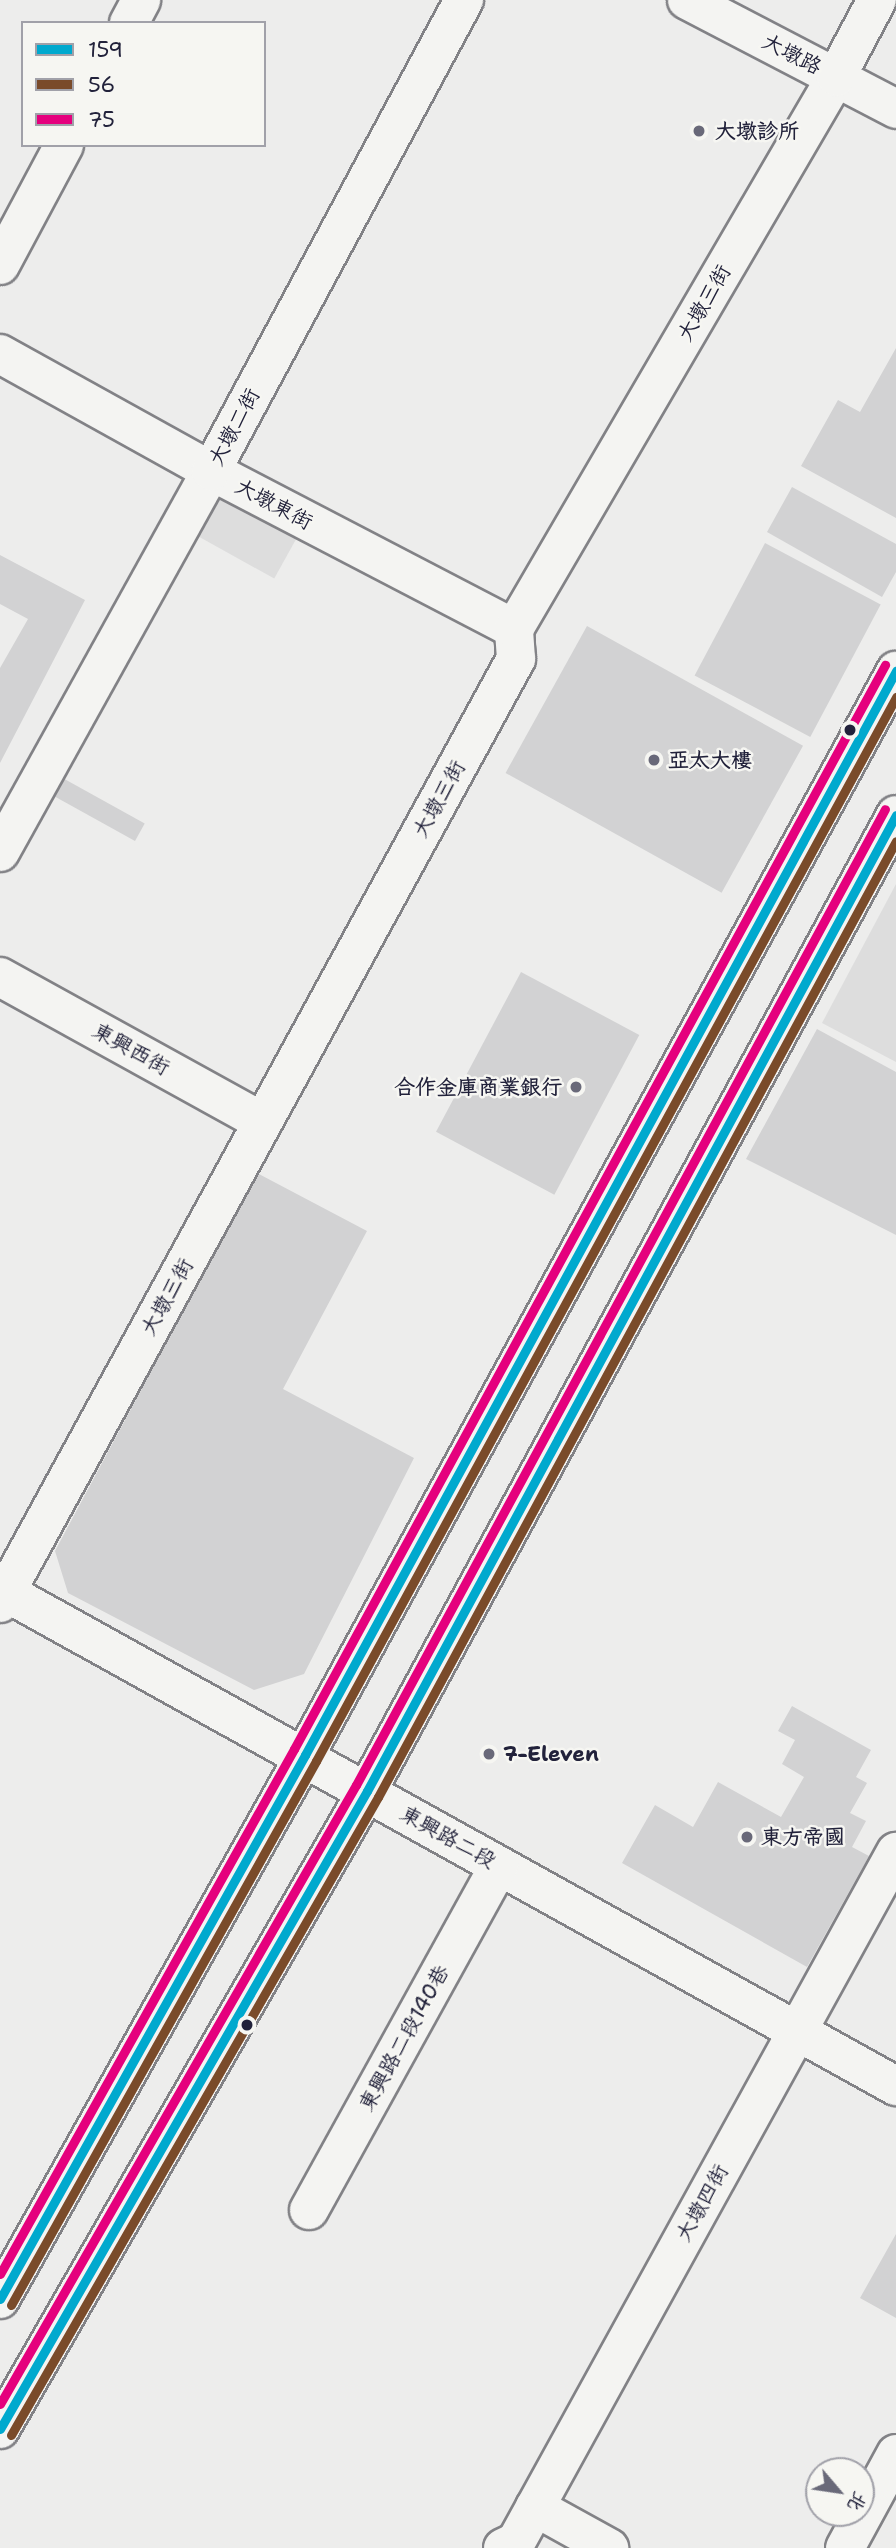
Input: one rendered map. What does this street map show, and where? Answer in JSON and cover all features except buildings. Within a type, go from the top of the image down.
[{"type":"street","points":[[130,21],[141,0]]},
{"type":"street","name":"大墩二街","points":[[0,852],[211,471],[464,0]]},
{"type":"street","name":"大墩路","points":[[687,0],[896,109]]},
{"type":"street","name":"大墩三街","points":[[2,1594],[516,659],[514,629],[836,77],[877,0]]},
{"type":"street","points":[[0,265],[63,147]]},
{"type":"street","name":"大墩東街","points":[[0,354],[211,471],[514,629]]},
{"type":"street","points":[[0,2299],[305,1755],[896,671]]},
{"type":"street","points":[[0,2429],[367,1791],[896,816]]},
{"type":"street","name":"東興西街","points":[[0,977],[263,1122]]},
{"type":"street","name":"東興路二段","points":[[2,1594],[305,1755],[896,2086]]},
{"type":"street","name":"大墩四街","points":[[503,2548],[516,2542],[896,1852]]},
{"type":"street","name":"東興路二段140巷","points":[[309,2210],[499,1866]]},
{"type":"street","points":[[845,2548],[896,2454]]},
{"type":"street","points":[[535,2507],[609,2548]]},
{"type":"shaded area","points":[[211,476],[303,527],[274,579],[182,528]]},
{"type":"shaded area","points":[[896,884],[896,1062],[822,1023]]},
{"type":"transit line","name":"75","points":[[0,2274],[294,1749],[885,665]]},
{"type":"transit line","name":"159","points":[[0,2299],[305,1755],[896,671]]},
{"type":"transit line","name":"56","points":[[11,2305],[316,1761],[896,697]]},
{"type":"transit line","name":"75","points":[[0,2404],[356,1785],[885,809]]},
{"type":"transit line","name":"159","points":[[0,2429],[367,1791],[896,815]]},
{"type":"transit line","name":"56","points":[[11,2435],[378,1797],[896,841]]},
{"type":"place","name":"大墩診所","points":[[699,131]]},
{"type":"place","name":"亞太大樓","points":[[654,760]]},
{"type":"place","name":"合作金庫商業銀行","points":[[576,1087]]},
{"type":"place","name":"7-Eleven","points":[[489,1754]]},
{"type":"place","name":"東方帝國","points":[[747,1837]]}]
